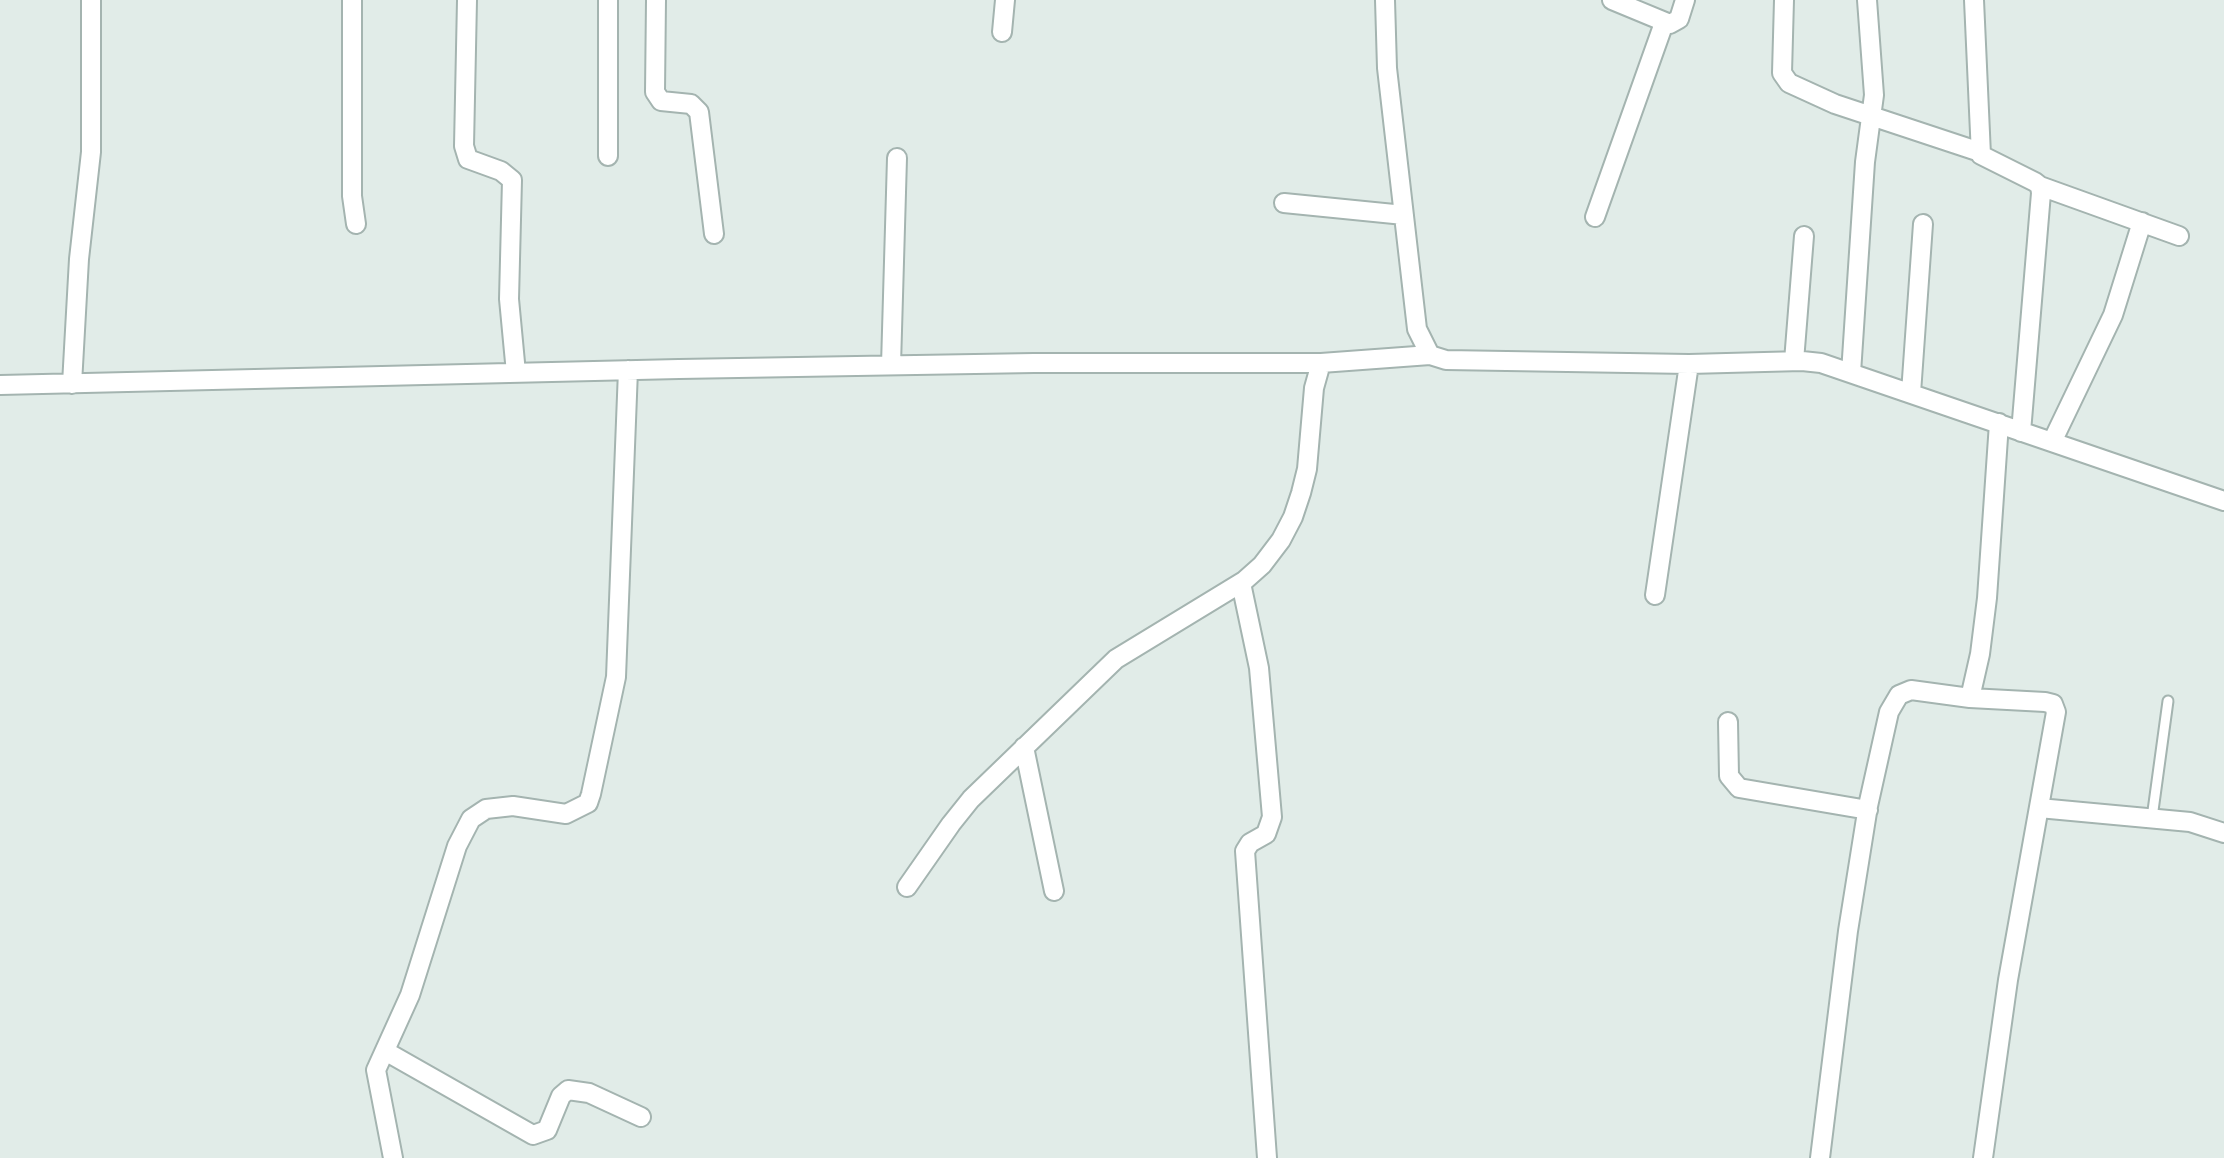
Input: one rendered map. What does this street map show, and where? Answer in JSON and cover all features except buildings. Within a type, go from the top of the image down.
[{"type":"street","points":[[72,384],[79,259],[91,152],[91,0]]},
{"type":"street","points":[[352,0],[352,196],[356,224]]},
{"type":"street","points":[[467,0],[464,146],[468,159],[501,171],[512,180],[509,299],[516,373]]},
{"type":"street","points":[[608,0],[608,156]]},
{"type":"street","points":[[656,0],[655,92],[661,101],[691,104],[699,112],[714,234]]},
{"type":"street","points":[[1002,32],[1005,0]]},
{"type":"street","points":[[1385,0],[1387,68],[1417,329],[1430,355]]},
{"type":"street","points":[[1612,0],[1672,24],[1679,19],[1685,0]]},
{"type":"street","points":[[1784,0],[1784,78],[1801,89],[1872,116],[1980,152]]},
{"type":"street","points":[[1851,373],[1865,162],[1874,85],[1867,0]]},
{"type":"street","points":[[1974,0],[1982,157],[2040,186],[2179,236]]},
{"type":"street","points":[[1595,217],[1664,23]]},
{"type":"street","points":[[891,365],[897,158]]},
{"type":"street","points":[[2021,432],[2040,186]]},
{"type":"street","points":[[1284,203],[1404,215]]},
{"type":"street","points":[[2052,442],[2116,305],[2142,222]]},
{"type":"street","points":[[1911,393],[1923,224]]},
{"type":"street","points":[[1794,361],[1804,236]]},
{"type":"street","points":[[0,385],[891,365],[1321,363],[1430,355],[1446,360],[1689,364],[1794,361],[1821,363],[2224,501]]},
{"type":"street","points":[[907,887],[964,807],[1116,659],[1241,583],[1262,565],[1293,517],[1307,469],[1314,388],[1321,363]]},
{"type":"street","points":[[1655,595],[1689,364]]},
{"type":"street","points":[[393,1158],[376,1076],[410,995],[457,846],[471,819],[486,809],[513,806],[566,814],[588,803],[616,677],[628,370]]},
{"type":"street","points":[[1970,698],[1980,654],[1987,598],[1999,423]]},
{"type":"street","points":[[1241,583],[1259,668],[1272,817],[1266,834],[1250,843],[1245,851],[1267,1158]]},
{"type":"street","points":[[1820,1158],[1848,931],[1868,810],[1889,712],[1899,695],[1911,690],[1970,698],[2045,702],[2055,707],[2056,716],[2008,980],[1983,1158]]},
{"type":"street","points":[[1728,722],[1729,776],[1739,788],[1868,810]]},
{"type":"street","points":[[1024,747],[1054,891]]},
{"type":"street","points":[[2039,808],[2190,822],[2224,833]]},
{"type":"street","points":[[385,1051],[533,1135],[547,1130],[561,1096],[568,1090],[589,1093],[641,1117]]},
{"type":"lane","points":[[2152,818],[2168,701]]}]
